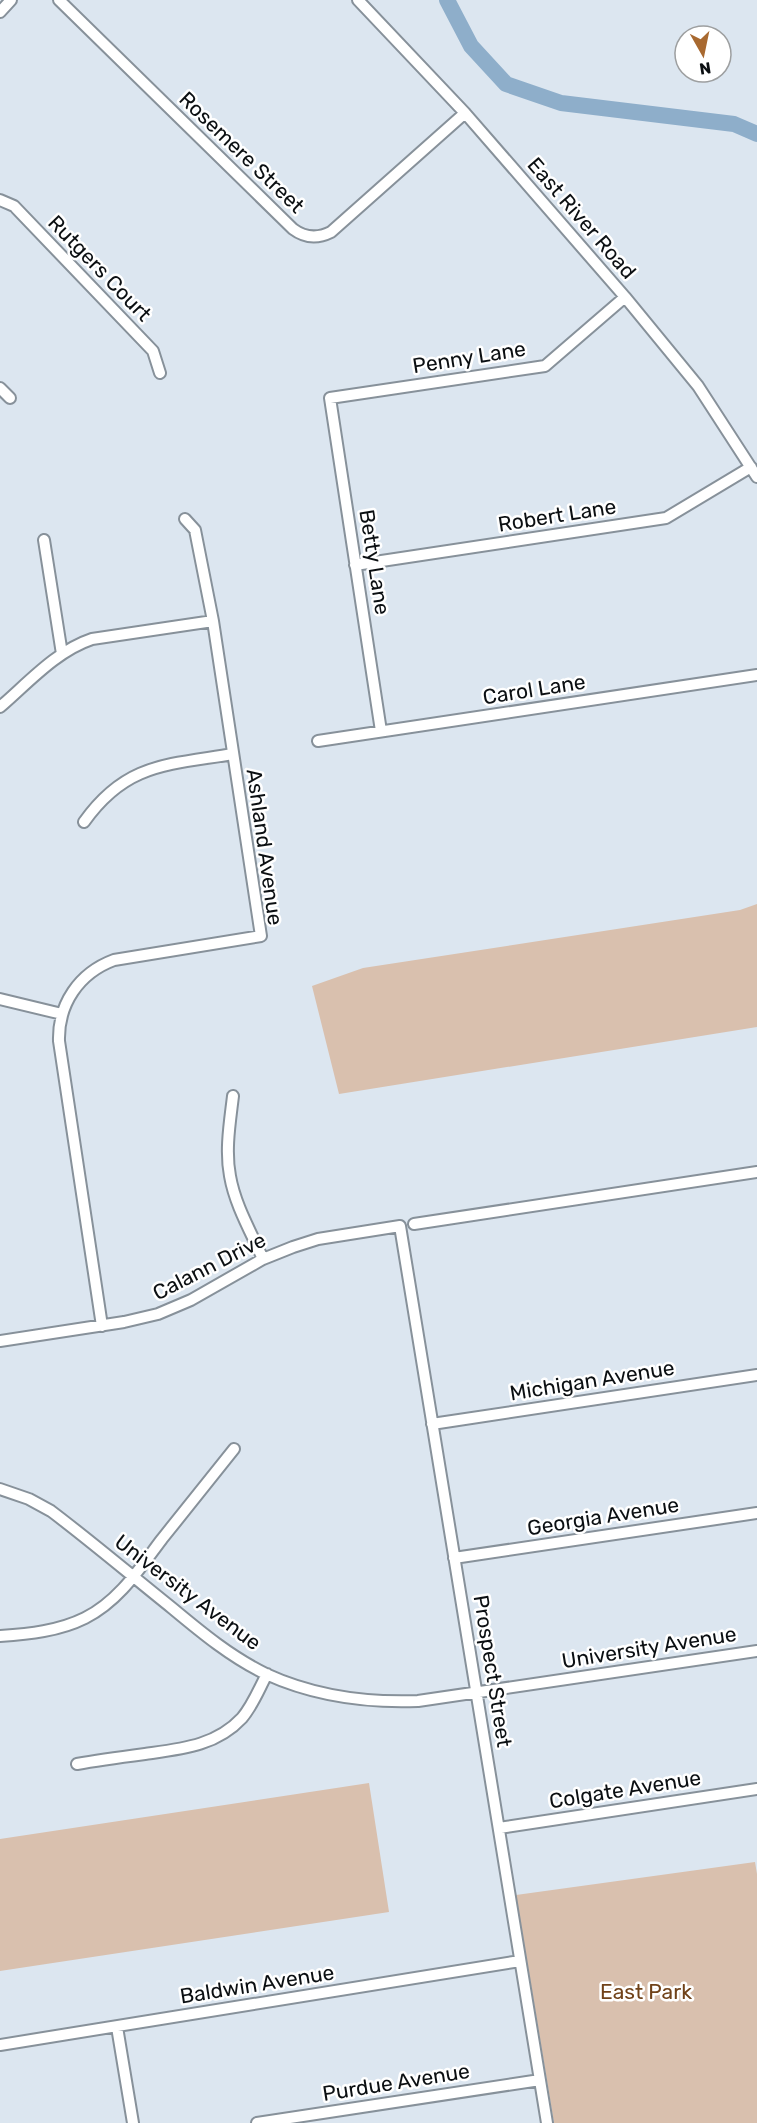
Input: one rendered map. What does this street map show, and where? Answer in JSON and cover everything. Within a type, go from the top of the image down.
[{"type":"street","points":[[0,12],[11,0]]},
{"type":"street","name":"Rosemere Street","points":[[59,0],[293,229],[304,235],[319,237],[331,231],[465,113]]},
{"type":"street","name":"East River Road","points":[[358,0],[465,113],[625,297],[699,386],[757,477]]},
{"type":"street","name":"Rutgers Court","points":[[0,200],[14,206],[153,351],[160,373]]},
{"type":"street","name":"Penny Lane","points":[[330,398],[545,366],[625,297]]},
{"type":"street","points":[[0,388],[10,398]]},
{"type":"street","name":"Betty Lane","points":[[330,398],[381,731]]},
{"type":"street","name":"Robert Lane","points":[[356,565],[666,518],[751,467]]},
{"type":"street","name":"Ashland Avenue","points":[[102,1326],[59,1041],[62,1014],[67,1000],[79,982],[95,969],[114,960],[261,936],[213,621],[195,530],[185,519]]},
{"type":"street","points":[[44,540],[62,654]]},
{"type":"street","points":[[0,707],[74,646],[92,639],[213,621]]},
{"type":"street","name":"Carol Lane","points":[[318,741],[757,675]]},
{"type":"street","points":[[84,822],[98,803],[113,789],[139,772],[169,764],[233,754]]},
{"type":"street","points":[[0,999],[62,1014]]},
{"type":"street","points":[[233,1096],[228,1154],[229,1174],[238,1205],[262,1259]]},
{"type":"street","points":[[414,1224],[757,1172]]},
{"type":"street","name":"Calann Drive","points":[[0,1341],[141,1319],[175,1308],[262,1259],[318,1239],[400,1226]]},
{"type":"street","name":"Prospect Street","points":[[400,1226],[547,2123]]},
{"type":"street","name":"Michigan Avenue","points":[[432,1424],[757,1375]]},
{"type":"street","points":[[0,1636],[58,1628],[78,1622],[106,1605],[133,1576],[234,1449]]},
{"type":"street","name":"University Avenue","points":[[0,1489],[28,1498],[51,1511],[227,1651],[267,1674],[315,1692],[366,1701],[418,1701],[757,1651]]},
{"type":"street","name":"Georgia Avenue","points":[[454,1558],[757,1513]]},
{"type":"street","points":[[77,1764],[186,1748],[224,1734],[242,1718],[267,1674]]},
{"type":"street","name":"Colgate Avenue","points":[[499,1828],[757,1789]]},
{"type":"street","name":"Baldwin Avenue","points":[[0,2045],[520,1960]]},
{"type":"street","points":[[117,2027],[133,2123]]},
{"type":"street","name":"Purdue Avenue","points":[[257,2123],[540,2080]]},
{"type":"green space","points":[[757,904],[757,1027],[339,1094],[312,986],[363,968],[740,910]]},
{"type":"green space","points":[[369,1783],[389,1912],[0,1971],[0,1839]]},
{"type":"green space","name":"East Park","points":[[755,1862],[757,1874],[757,2123],[554,2123],[516,1895]]},
{"type":"waterway","points":[[447,0],[471,46],[506,84],[561,103],[734,124],[757,134]]}]
